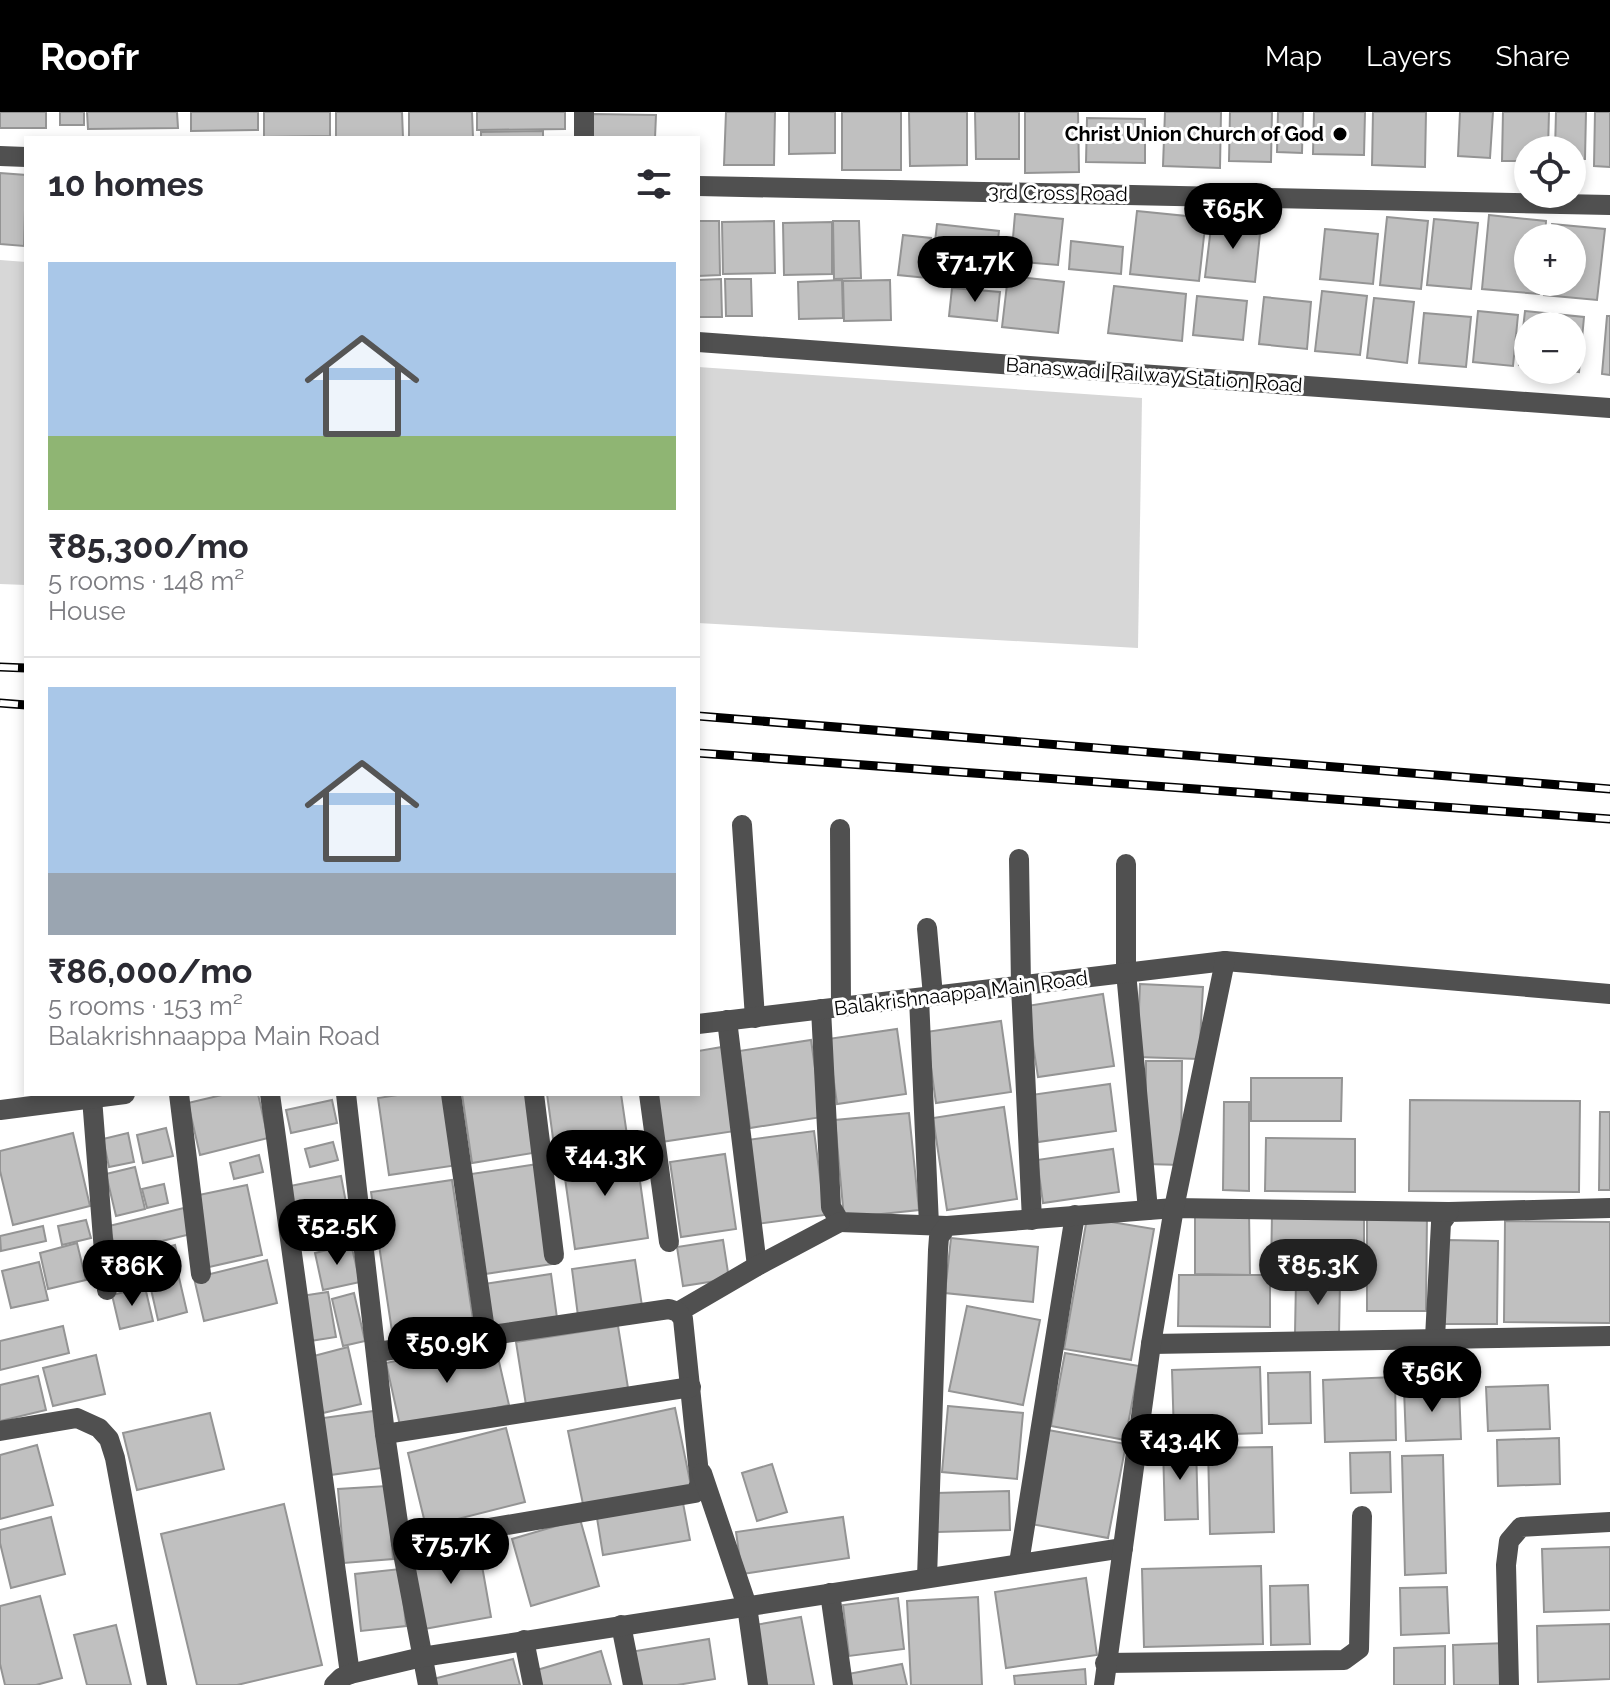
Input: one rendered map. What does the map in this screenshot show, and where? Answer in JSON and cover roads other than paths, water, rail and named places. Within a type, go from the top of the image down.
[{"type":"street","points":[[584,112],[584,136]]},
{"type":"street","points":[[0,156],[24,157]]},
{"type":"street","name":"3rd Cross Road","points":[[700,186],[1610,205]]},
{"type":"street","name":"Banaswadi Railway Station Road","points":[[700,342],[1610,408]]},
{"type":"street","points":[[742,825],[755,1018]]},
{"type":"street","points":[[840,829],[831,1008],[831,1207],[840,1222]]},
{"type":"street","points":[[1019,859],[1021,986],[1032,1220]]},
{"type":"street","points":[[1126,864],[1126,972],[1148,1210]]},
{"type":"street","points":[[927,928],[926,997],[939,1237],[927,1578]]},
{"type":"street","points":[[1104,1685],[1151,1344],[1174,1208],[1225,961]]},
{"type":"street","name":"Balakrishnaappa Main Road","points":[[700,1024],[1225,961],[1610,994]]},
{"type":"street","points":[[727,1020],[757,1266]]},
{"type":"street","points":[[0,1110],[108,1096]]},
{"type":"street","points":[[179,1096],[201,1274]]},
{"type":"street","points":[[270,1096],[342,1680],[422,1657],[1123,1548]]},
{"type":"street","points":[[346,1096],[385,1434],[401,1543],[428,1685]]},
{"type":"street","points":[[451,1096],[486,1337]]},
{"type":"street","points":[[534,1096],[554,1255]]},
{"type":"street","points":[[649,1096],[669,1242]]},
{"type":"street","points":[[92,1098],[107,1290]]},
{"type":"street","points":[[678,1312],[840,1222],[938,1226],[1174,1208],[1449,1212],[1610,1208]]},
{"type":"street","points":[[1435,1338],[1441,1223],[1449,1212]]},
{"type":"street","points":[[1019,1563],[1075,1215]]},
{"type":"street","points":[[377,1352],[669,1309],[678,1312],[683,1319],[700,1484],[695,1493],[401,1543]]},
{"type":"street","points":[[1151,1344],[1610,1336]]},
{"type":"street","points":[[385,1434],[691,1387]]},
{"type":"street","points":[[0,1431],[77,1418],[99,1428],[109,1439],[157,1685]]},
{"type":"street","points":[[698,1464],[747,1606],[758,1685]]},
{"type":"street","points":[[1105,1663],[1350,1658],[1359,1649],[1362,1516]]},
{"type":"street","points":[[1509,1685],[1506,1565],[1509,1541],[1521,1527],[1610,1522]]},
{"type":"street","points":[[830,1593],[843,1685]]},
{"type":"street","points":[[621,1625],[633,1685]]},
{"type":"street","points":[[524,1640],[533,1685]]},
{"type":"railway","points":[[0,667],[24,668]]},
{"type":"railway","points":[[0,703],[24,705]]},
{"type":"railway","points":[[700,716],[1610,789]]},
{"type":"railway","points":[[700,753],[1610,819]]},
{"type":"place","name":"Christ Union Church of God","points":[[1340,134]]}]
